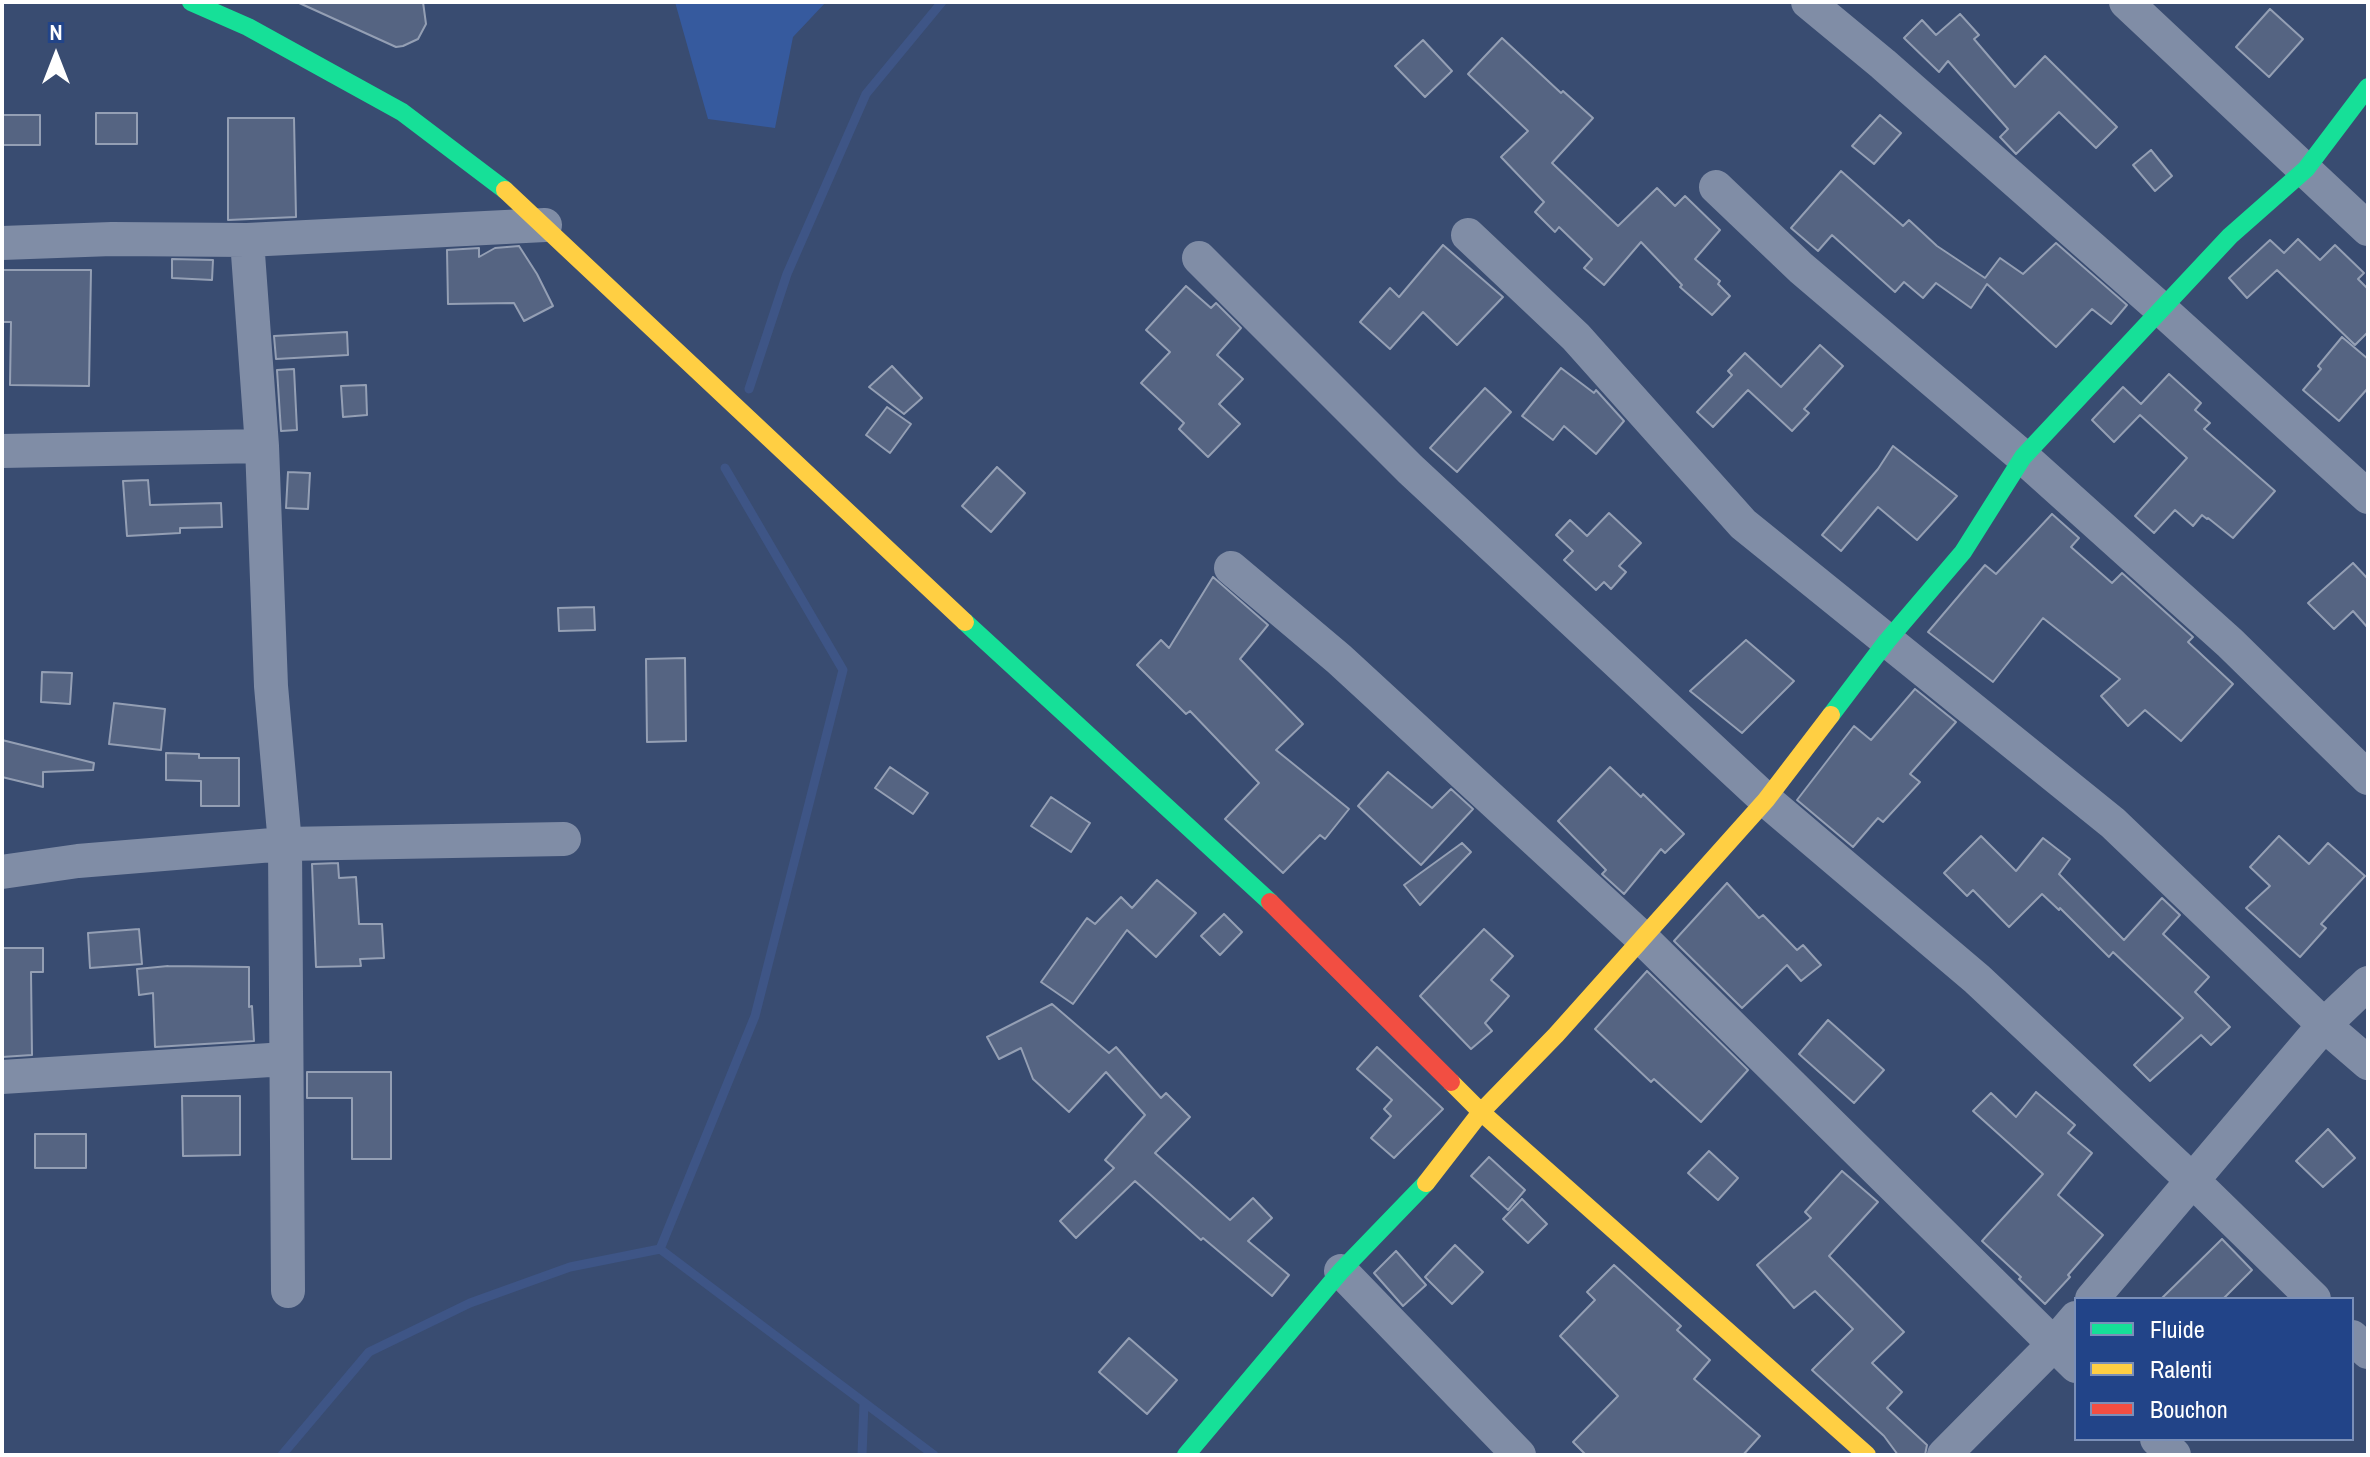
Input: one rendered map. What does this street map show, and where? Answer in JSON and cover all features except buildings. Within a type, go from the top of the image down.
[{"type":"street","points":[[191,2],[248,27],[402,112],[489,176],[545,225],[794,463],[1287,917],[1481,1112],[1867,1455]]},
{"type":"street","points":[[1808,2],[1883,64],[2161,309],[2368,497]]},
{"type":"street","points":[[2126,2],[2368,229]]},
{"type":"street","points":[[1186,1455],[1341,1271],[1421,1189],[1481,1112],[1556,1035],[1766,800],[1887,641],[1963,552],[2023,457],[2230,236],[2306,169],[2368,87]]},
{"type":"street","points":[[1716,187],[1801,268],[2023,457],[2230,643],[2368,778]]},
{"type":"street","points":[[2,243],[112,239],[247,240],[545,225]]},
{"type":"street","points":[[1468,235],[1576,337],[1743,524],[2113,823],[2324,1025],[2368,1063]]},
{"type":"street","points":[[247,240],[262,446],[271,686],[285,844],[288,1291]]},
{"type":"street","points":[[1199,258],[1410,469],[1766,800],[1977,979],[2312,1297]]},
{"type":"street","points":[[2,451],[262,446]]},
{"type":"street","points":[[1231,568],[1339,659],[1641,937],[2064,1356]]},
{"type":"street","points":[[2,872],[78,861],[285,844],[564,839]]},
{"type":"street","points":[[2094,1297],[2324,1025],[2368,983]]},
{"type":"street","points":[[2,1077],[286,1059]]},
{"type":"street","points":[[1341,1271],[1519,1455]]},
{"type":"street","points":[[1944,1455],[2064,1356],[2074,1324]]},
{"type":"street","points":[[2159,1441],[2174,1455]]},
{"type":"shaded area","points":[[675,2],[826,2],[793,37],[775,128],[708,119]]},
{"type":"waterway","points":[[749,389],[787,274],[866,94],[942,2]]},
{"type":"waterway","points":[[282,1455],[369,1352],[470,1303],[570,1267],[660,1249],[755,1016],[843,670],[725,468]]},
{"type":"waterway","points":[[660,1249],[934,1455]]},
{"type":"waterway","points":[[862,1455],[864,1403]]},
{"type":"traffic: fast","points":[[191,2],[248,27],[402,112],[505,190]]},
{"type":"traffic: fast","points":[[1831,715],[1887,641],[1963,552],[2023,457],[2230,236],[2306,169],[2368,87]]},
{"type":"traffic: fast","points":[[965,622],[1270,902]]},
{"type":"traffic: fast","points":[[1186,1455],[1341,1271],[1426,1183]]},
{"type":"traffic: slow","points":[[505,190],[965,622]]},
{"type":"traffic: slow","points":[[1426,1183],[1481,1112],[1556,1035],[1766,800],[1831,715]]},
{"type":"traffic: slow","points":[[1451,1082],[1867,1455]]},
{"type":"traffic: jam","points":[[1270,902],[1451,1082]]}]
